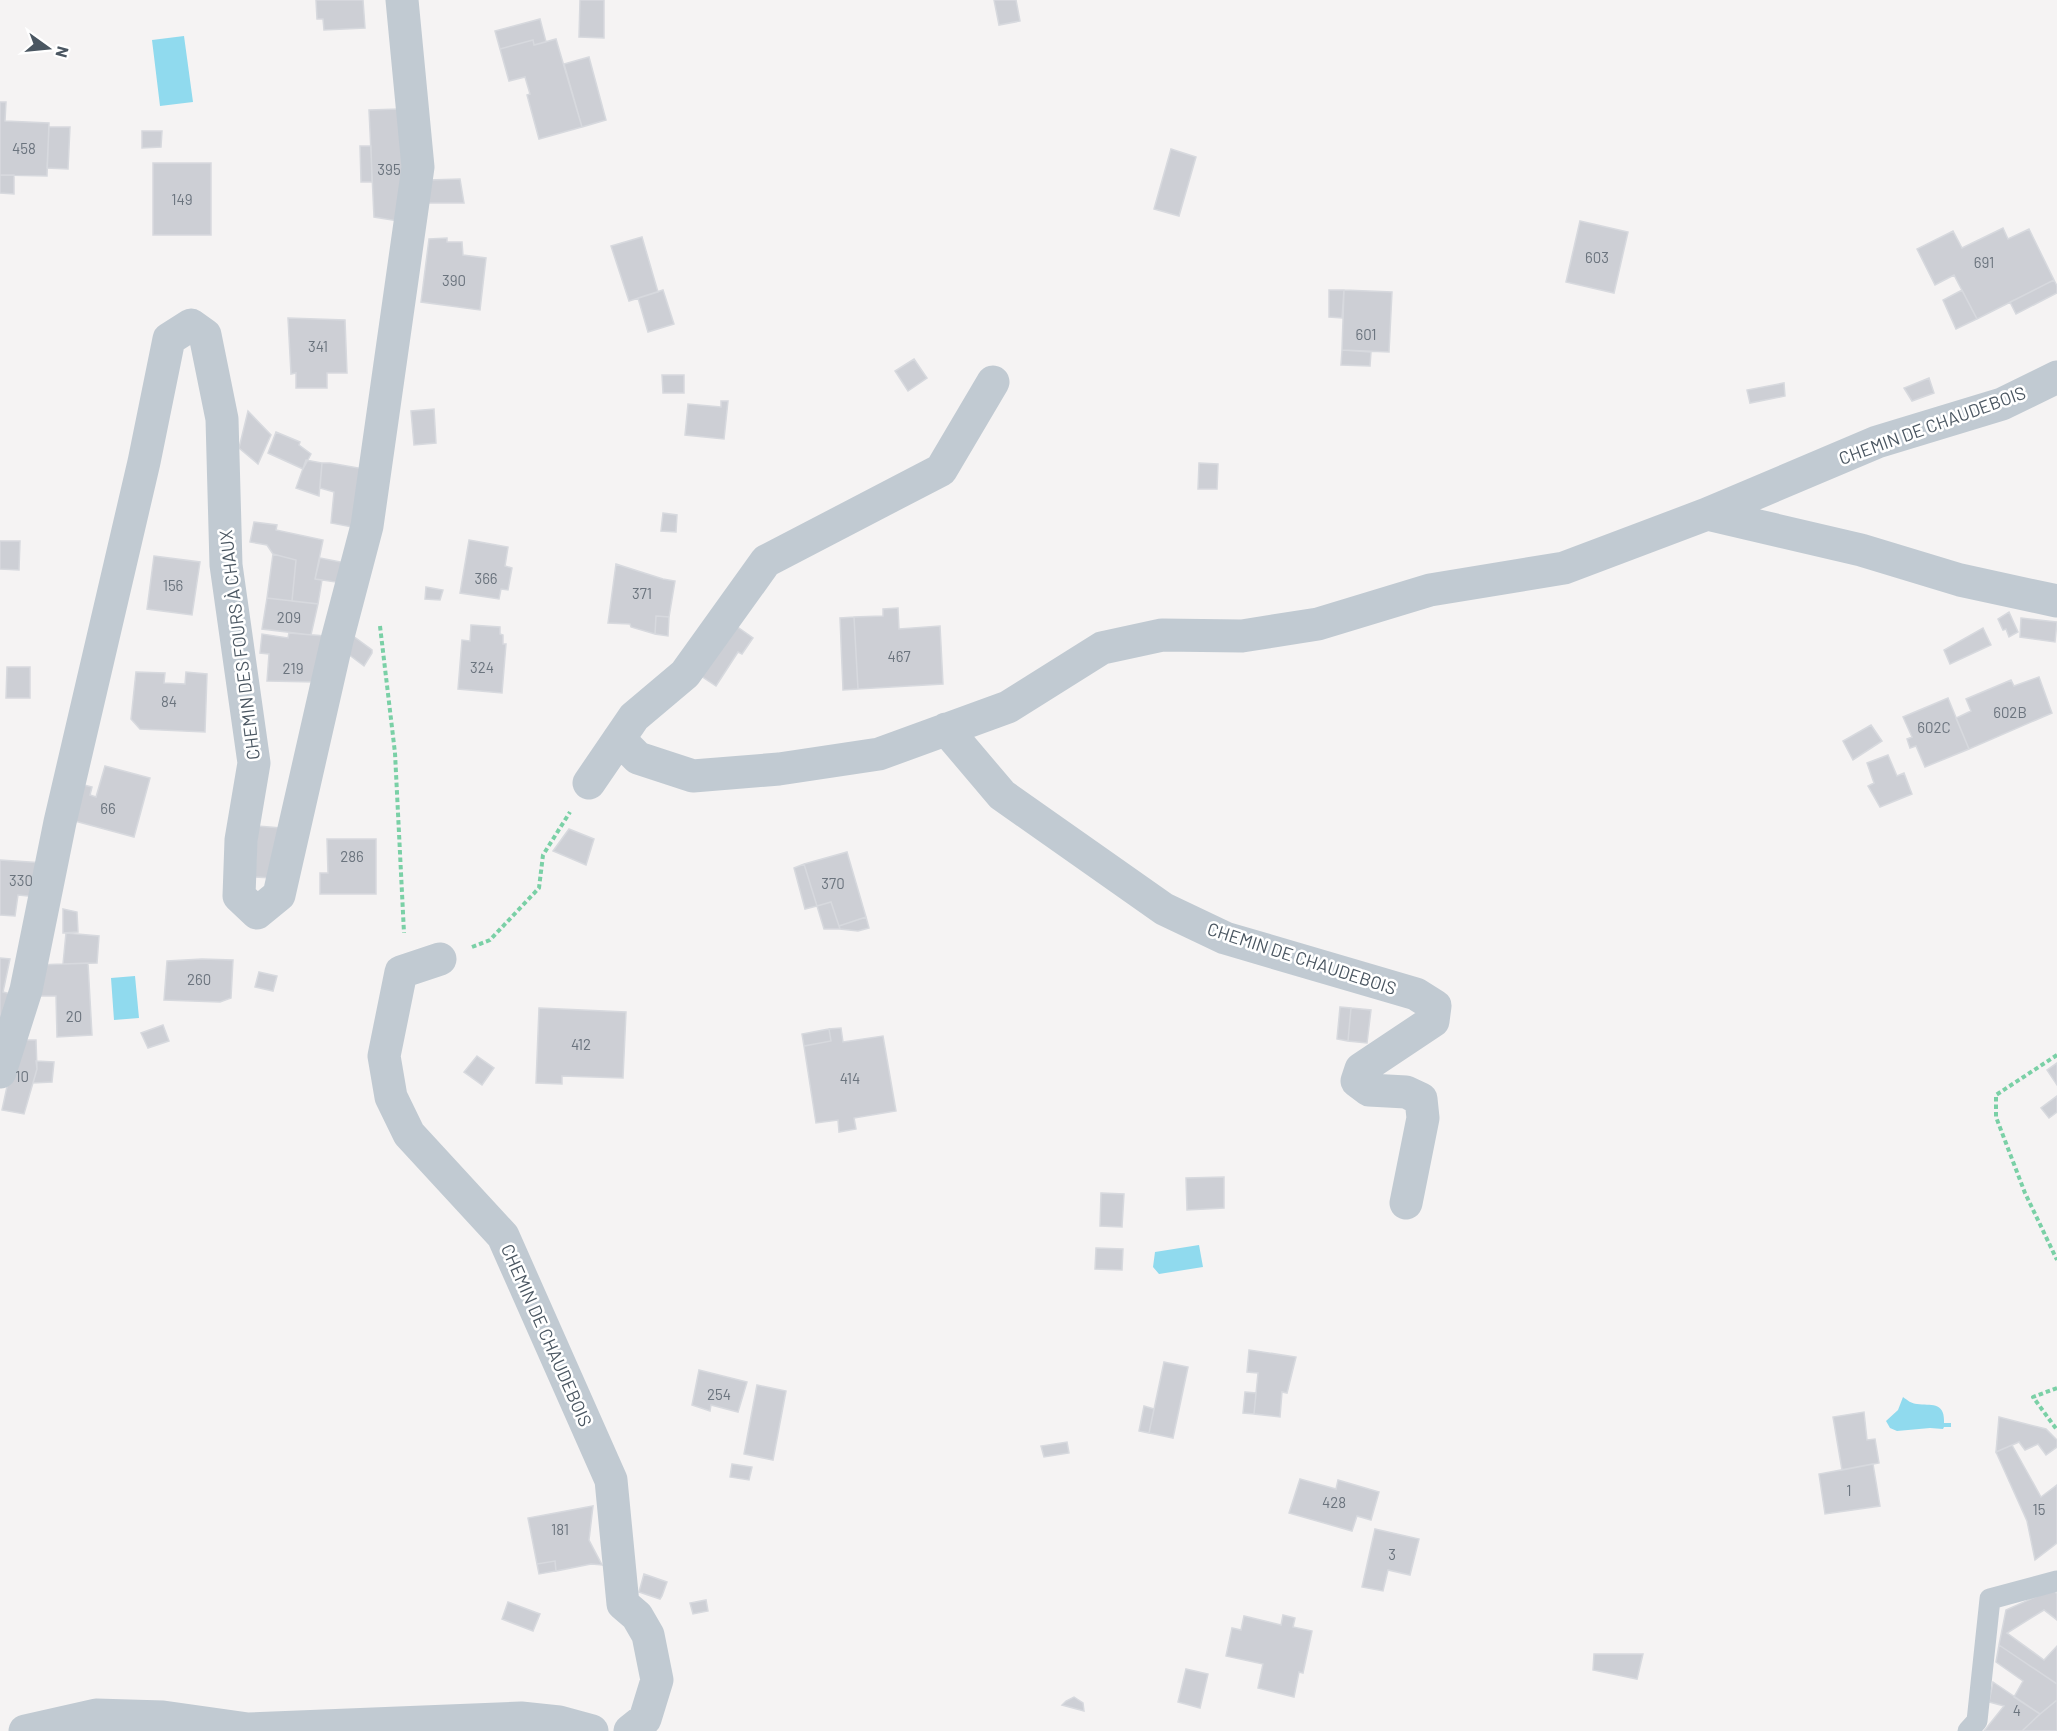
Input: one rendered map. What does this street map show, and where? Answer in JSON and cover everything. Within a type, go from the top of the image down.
[{"type":"street","name":"CHEMIN DES FOURS À CHAUX","points":[[0,1072],[26,990],[60,822],[144,462],[169,339],[191,325],[205,335],[222,419],[225,565],[254,763],[241,840],[239,896],[256,913],[279,895],[337,640],[366,526],[418,167],[402,0]]},
{"type":"street","name":"CHEMIN DE CHAUDEBOIS","points":[[619,739],[638,758],[693,776],[779,769],[879,754],[1008,707],[1102,648],[1162,635],[1242,636],[1318,624],[1430,590],[1564,568],[1707,514],[1877,442],[2002,404],[2057,376]]},
{"type":"street","points":[[589,783],[634,717],[686,674],[766,561],[940,470],[993,382]]},
{"type":"street","points":[[1707,514],[1861,550],[1960,580],[2057,601]]},
{"type":"street","name":"CHEMIN DE CHAUDEBOIS","points":[[946,729],[1002,795],[1164,909],[1224,938],[1416,994],[1435,1006],[1433,1021],[1360,1069],[1357,1082],[1369,1090],[1406,1092],[1421,1099],[1424,1118],[1406,1203]]},
{"type":"street","points":[[401,972],[440,959]]},
{"type":"street","name":"CHEMIN DE CHAUDEBOIS","points":[[401,972],[384,1056],[391,1097],[409,1134],[503,1236],[611,1480],[623,1604],[637,1616],[648,1635],[657,1680],[645,1719],[630,1731]]},
{"type":"street","points":[[25,1731],[96,1715],[163,1717],[248,1729],[521,1718],[559,1722],[592,1731]]},
{"type":"lane","points":[[1968,1731],[1977,1720],[1990,1599],[2057,1581]]},
{"type":"path","points":[[379,622],[396,765],[404,927],[401,972]]},
{"type":"path","points":[[440,959],[490,940],[539,888],[543,855],[589,783]]},
{"type":"path","points":[[2057,1055],[1996,1095],[1996,1117],[2000,1128],[2025,1193],[2057,1260]]},
{"type":"path","points":[[2057,1388],[2033,1396],[2057,1430]]},
{"type":"water","points":[[184,36],[193,102],[160,106],[152,40]]},
{"type":"water","points":[[135,976],[139,1018],[114,1020],[111,978]]},
{"type":"water","points":[[1199,1245],[1203,1267],[1159,1274],[1153,1267],[1155,1252]]},
{"type":"water","points":[[1903,1397],[1913,1403],[1940,1408],[1944,1416],[1944,1423],[1951,1423],[1951,1427],[1897,1431],[1890,1428],[1886,1421],[1898,1410]]},
{"type":"building","points":[[316,0],[363,0],[365,28],[324,30],[323,19],[317,19]]},
{"type":"building","points":[[580,0],[604,0],[604,38],[579,37]]},
{"type":"building","points":[[994,0],[1016,0],[1020,21],[999,25]]},
{"type":"building","points":[[540,19],[546,42],[534,45],[533,40],[500,49],[495,31]]},
{"type":"building","points":[[556,39],[582,127],[539,139],[527,95],[530,94],[525,77],[509,81],[500,49],[533,40],[534,45]]},
{"type":"building","points":[[589,57],[606,120],[582,127],[564,64]]},
{"type":"building","points":[[0,102],[6,102],[5,121],[49,123],[47,176],[0,175]]},
{"type":"building","points":[[399,109],[406,178],[398,221],[374,217],[369,110]]},
{"type":"building","points":[[49,127],[70,127],[68,169],[47,168]]},
{"type":"building","points":[[142,131],[162,131],[161,147],[142,148]]},
{"type":"building","points":[[360,146],[371,146],[372,182],[361,182]]},
{"type":"building","points":[[1171,149],[1196,157],[1179,216],[1154,209]]},
{"type":"building","points":[[153,163],[211,163],[211,235],[153,235]]},
{"type":"building","points":[[0,175],[14,175],[14,194],[0,193]]},
{"type":"building","points":[[460,179],[464,203],[425,203],[429,180]]},
{"type":"building","points":[[1580,221],[1628,232],[1614,293],[1566,282]]},
{"type":"building","points":[[2003,228],[2008,239],[2029,229],[2054,280],[1977,319],[1954,275],[1935,285],[1917,249],[1953,231],[1962,248]]},
{"type":"building","points":[[642,237],[658,292],[629,301],[611,246]]},
{"type":"building","points":[[447,238],[447,242],[462,242],[463,255],[486,258],[480,310],[421,302],[429,239]]},
{"type":"building","points":[[2054,280],[2057,293],[2016,314],[2010,302]]},
{"type":"building","points":[[663,290],[674,324],[648,332],[638,298]]},
{"type":"building","points":[[1329,290],[1344,290],[1342,318],[1329,317]]},
{"type":"building","points":[[1344,290],[1392,292],[1389,352],[1342,350]]},
{"type":"building","points":[[1962,290],[1977,319],[1956,329],[1943,300]]},
{"type":"building","points":[[288,318],[345,320],[347,373],[327,373],[327,388],[296,388],[296,373],[291,374]]},
{"type":"building","points":[[1342,350],[1371,352],[1370,366],[1341,365]]},
{"type":"building","points":[[914,359],[927,378],[908,391],[895,371]]},
{"type":"building","points":[[662,375],[684,375],[684,393],[663,393]]},
{"type":"building","points":[[1929,378],[1934,393],[1912,401],[1904,388]]},
{"type":"building","points":[[1784,383],[1785,396],[1750,403],[1747,390]]},
{"type":"building","points":[[721,401],[728,401],[724,439],[685,435],[688,404],[721,407]]},
{"type":"building","points":[[434,409],[436,443],[414,445],[411,411]]},
{"type":"building","points":[[248,411],[271,435],[258,464],[239,448]]},
{"type":"building","points":[[276,432],[300,442],[299,445],[311,454],[303,469],[268,453]]},
{"type":"building","points":[[306,460],[322,463],[319,496],[296,488]]},
{"type":"building","points":[[322,463],[370,470],[357,528],[331,523],[334,492],[320,488]]},
{"type":"building","points":[[1199,463],[1218,464],[1217,489],[1198,489]]},
{"type":"building","points":[[663,513],[677,515],[676,532],[661,531]]},
{"type":"building","points":[[254,522],[277,525],[276,530],[323,540],[315,579],[322,580],[318,604],[292,601],[296,560],[273,554],[267,545],[250,542]]},
{"type":"building","points":[[469,540],[508,547],[505,566],[512,568],[508,590],[501,589],[499,599],[460,593]]},
{"type":"building","points":[[0,541],[20,541],[19,570],[0,569]]},
{"type":"building","points":[[273,554],[296,560],[292,601],[267,598]]},
{"type":"building","points":[[154,556],[200,562],[192,615],[147,609]]},
{"type":"building","points":[[320,558],[346,563],[342,583],[315,579]]},
{"type":"building","points":[[616,564],[675,581],[669,617],[656,616],[655,634],[631,627],[630,624],[608,623]]},
{"type":"building","points":[[426,587],[443,590],[440,600],[425,599]]},
{"type":"building","points":[[267,598],[318,604],[311,635],[262,629]]},
{"type":"building","points":[[898,608],[899,629],[940,626],[943,684],[858,689],[854,617],[883,616],[883,609]]},
{"type":"building","points":[[2009,612],[2018,632],[2009,637],[1998,619]]},
{"type":"building","points":[[656,616],[669,617],[668,636],[655,634]]},
{"type":"building","points":[[854,617],[858,689],[843,690],[840,618]]},
{"type":"building","points":[[2021,618],[2057,622],[2055,642],[2020,637]]},
{"type":"building","points":[[729,621],[753,638],[742,654],[738,652],[716,686],[695,672]]},
{"type":"building","points":[[471,625],[500,627],[503,644],[506,644],[502,693],[458,689],[462,640],[470,641]]},
{"type":"building","points":[[1983,628],[1991,645],[1950,664],[1944,650]]},
{"type":"building","points":[[289,633],[325,636],[315,682],[267,681],[269,654],[260,653],[262,634],[288,638]]},
{"type":"building","points":[[349,633],[372,650],[364,666],[344,651]]},
{"type":"building","points":[[7,667],[30,667],[30,698],[6,698]]},
{"type":"building","points":[[136,672],[165,673],[164,683],[185,684],[186,672],[207,674],[205,732],[140,729],[131,719]]},
{"type":"building","points":[[2039,677],[2052,713],[1969,749],[1956,718],[1971,711],[1966,699],[2011,680],[2014,686]]},
{"type":"building","points":[[1948,698],[1969,749],[1925,767],[1916,746],[1910,748],[1907,739],[1912,737],[1903,717]]},
{"type":"building","points":[[1871,725],[1882,741],[1853,760],[1843,741]]},
{"type":"building","points":[[1888,755],[1897,776],[1904,773],[1912,794],[1880,807],[1868,786],[1874,783],[1867,763]]},
{"type":"building","points":[[105,766],[150,778],[134,837],[71,820],[80,784],[92,787],[90,795],[96,797]]},
{"type":"building","points":[[257,826],[281,828],[272,878],[255,877]]},
{"type":"building","points":[[569,829],[594,839],[586,865],[553,851]]},
{"type":"building","points":[[327,839],[376,839],[376,894],[320,894],[320,873],[328,873]]},
{"type":"building","points":[[847,852],[866,917],[839,926],[831,902],[817,906],[804,864]]},
{"type":"building","points":[[0,860],[44,863],[38,897],[18,895],[15,916],[0,915]]},
{"type":"building","points":[[804,864],[817,906],[805,909],[794,868]]},
{"type":"building","points":[[831,902],[840,929],[824,929],[817,906]]},
{"type":"building","points":[[63,909],[77,912],[78,932],[63,933]]},
{"type":"building","points":[[866,917],[869,928],[858,931],[840,929],[839,926]]},
{"type":"building","points":[[66,933],[99,936],[97,963],[63,964]]},
{"type":"building","points":[[0,958],[10,959],[3,992],[11,994],[0,1032]]},
{"type":"building","points":[[233,960],[231,998],[220,1002],[164,1000],[167,961]]},
{"type":"building","points":[[88,963],[92,1035],[57,1037],[56,996],[32,996],[38,965]]},
{"type":"building","points":[[259,972],[277,976],[273,991],[255,987]]},
{"type":"building","points":[[1340,1007],[1351,1008],[1348,1041],[1337,1039]]},
{"type":"building","points":[[539,1008],[626,1012],[623,1078],[562,1076],[562,1084],[536,1083]]},
{"type":"building","points":[[1351,1008],[1371,1010],[1367,1043],[1348,1041]]},
{"type":"building","points":[[163,1025],[169,1041],[148,1048],[141,1033]]},
{"type":"building","points":[[841,1028],[843,1042],[883,1036],[896,1111],[854,1118],[856,1129],[839,1132],[838,1120],[816,1123],[804,1046],[831,1041],[829,1029]]},
{"type":"building","points":[[829,1029],[831,1041],[804,1046],[802,1034]]},
{"type":"building","points":[[17,1040],[36,1040],[37,1069],[24,1114],[2,1110]]},
{"type":"building","points":[[477,1056],[494,1068],[482,1085],[464,1072]]},
{"type":"building","points":[[36,1061],[54,1062],[52,1082],[33,1083],[37,1069]]},
{"type":"building","points":[[2057,1063],[2057,1085],[2047,1070]]},
{"type":"building","points":[[2057,1096],[2057,1112],[2049,1118],[2041,1108]]},
{"type":"building","points":[[1224,1177],[1224,1208],[1187,1210],[1186,1178]]},
{"type":"building","points":[[1101,1193],[1124,1194],[1122,1227],[1100,1226]]},
{"type":"building","points":[[1096,1248],[1123,1249],[1122,1270],[1095,1269]]},
{"type":"building","points":[[1249,1350],[1296,1357],[1287,1393],[1282,1392],[1280,1417],[1254,1414],[1258,1373],[1247,1372]]},
{"type":"building","points":[[1164,1362],[1188,1367],[1173,1438],[1149,1433]]},
{"type":"building","points":[[699,1370],[747,1382],[738,1412],[711,1405],[710,1411],[692,1405]]},
{"type":"building","points":[[757,1385],[786,1391],[773,1460],[744,1454]]},
{"type":"building","points":[[1245,1392],[1256,1393],[1254,1414],[1243,1413]]},
{"type":"building","points":[[1144,1406],[1154,1409],[1149,1433],[1139,1431]]},
{"type":"building","points":[[1864,1412],[1867,1440],[1875,1439],[1879,1463],[1842,1470],[1833,1417]]},
{"type":"building","points":[[1999,1417],[2046,1429],[2057,1440],[2057,1447],[2046,1455],[2038,1444],[2025,1450],[2019,1442],[1996,1452]]},
{"type":"building","points":[[1067,1442],[1069,1453],[1044,1457],[1041,1446]]},
{"type":"building","points":[[2012,1445],[2041,1497],[2057,1485],[2057,1543],[2035,1560],[2027,1521],[1996,1452]]},
{"type":"building","points":[[732,1464],[752,1467],[749,1480],[730,1477]]},
{"type":"building","points":[[1873,1464],[1880,1506],[1825,1514],[1819,1474]]},
{"type":"building","points":[[1300,1479],[1336,1489],[1338,1480],[1379,1492],[1371,1520],[1357,1516],[1352,1531],[1289,1513]]},
{"type":"building","points":[[593,1506],[589,1540],[602,1565],[591,1564],[556,1571],[555,1561],[537,1564],[528,1518]]},
{"type":"building","points":[[1375,1529],[1419,1539],[1410,1575],[1388,1570],[1383,1591],[1362,1587]]},
{"type":"building","points":[[555,1561],[556,1571],[539,1574],[537,1564]]},
{"type":"building","points":[[644,1574],[667,1582],[660,1599],[639,1592]]},
{"type":"building","points":[[2053,1589],[2057,1594],[2057,1620],[2044,1610],[2007,1633],[2044,1660],[2057,1646],[2057,1684],[1999,1645],[2006,1610]]},
{"type":"building","points":[[706,1600],[708,1611],[693,1614],[690,1603]]},
{"type":"building","points":[[508,1602],[540,1614],[533,1631],[502,1619]]},
{"type":"building","points":[[1283,1615],[1295,1618],[1293,1627],[1312,1631],[1303,1673],[1299,1672],[1294,1697],[1258,1688],[1263,1664],[1226,1656],[1232,1628],[1241,1630],[1244,1616],[1281,1625]]},
{"type":"building","points":[[1999,1645],[2057,1684],[2057,1700],[2040,1714],[2014,1697],[2023,1681],[1996,1662]]},
{"type":"building","points":[[1594,1654],[1643,1654],[1637,1679],[1593,1670]]},
{"type":"building","points":[[1186,1669],[1208,1674],[1200,1708],[1178,1702]]},
{"type":"building","points":[[1993,1682],[2040,1714],[2022,1731],[1984,1731],[2004,1706],[1989,1702]]},
{"type":"building","points":[[1074,1697],[1083,1703],[1084,1711],[1062,1705]]},
{"type":"building","points":[[2057,1700],[2057,1731],[2022,1731],[2040,1714]]}]
